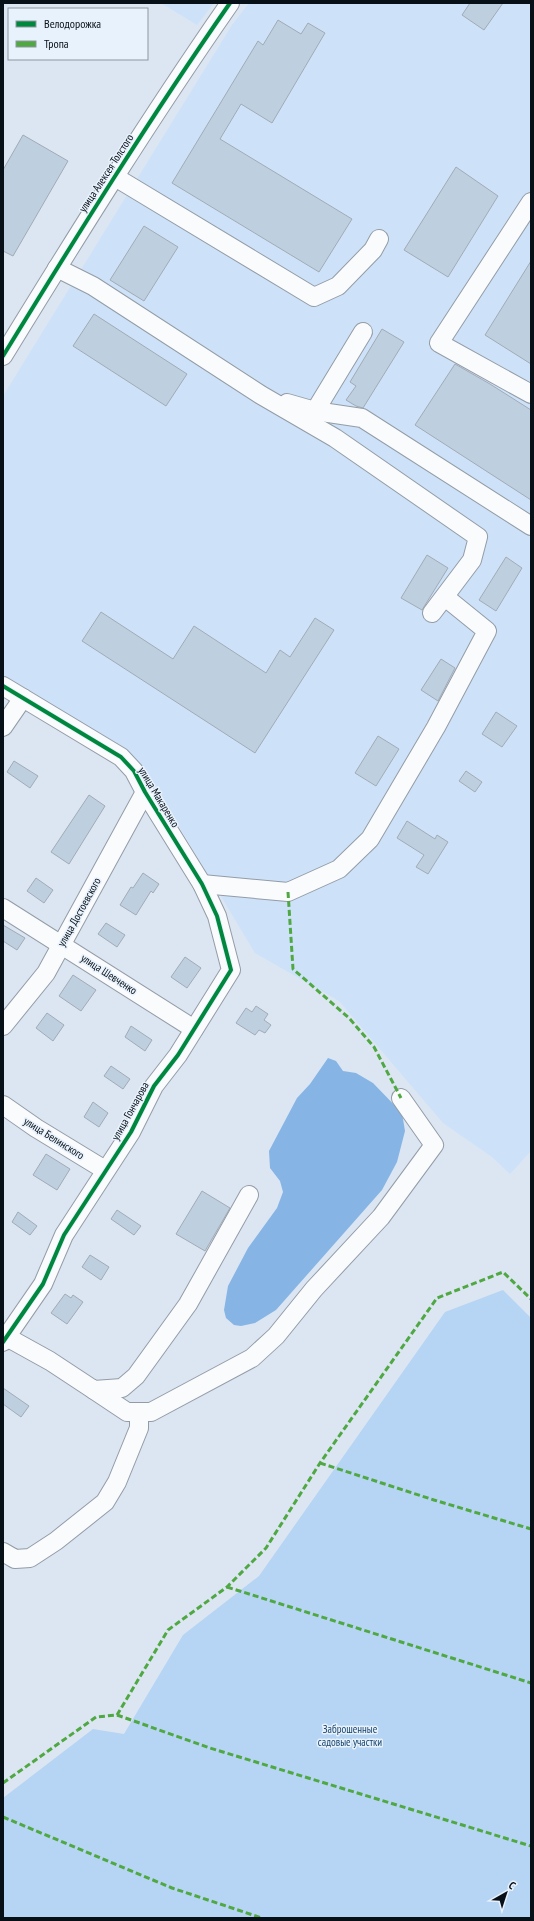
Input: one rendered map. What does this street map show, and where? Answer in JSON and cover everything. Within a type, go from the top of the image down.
[{"type":"street","name":"улица Алексея Толстого","points":[[3,356],[57,268],[185,68],[230,3]]},
{"type":"street","points":[[115,177],[314,297],[338,286],[373,250],[379,239]]},
{"type":"street","points":[[531,202],[439,343],[531,394]]},
{"type":"street","points":[[57,268],[93,286],[261,395],[335,438],[478,537],[472,560],[432,613]]},
{"type":"street","points":[[315,411],[363,332]]},
{"type":"street","points":[[261,395],[315,411],[362,418],[531,526]]},
{"type":"street","points":[[202,884],[288,892],[339,869],[370,839],[436,727],[487,632],[445,597]]},
{"type":"street","name":"улица Макаренко","points":[[3,686],[121,757],[134,771],[144,792],[202,884]]},
{"type":"street","points":[[3,727],[23,698]]},
{"type":"street","name":"улица Достоевского","points":[[3,1026],[46,973],[144,792]]},
{"type":"street","name":"улица Гончарова","points":[[4,1338],[43,1284],[64,1236],[105,1170],[131,1132],[154,1086],[178,1055],[231,970],[217,916],[202,884]]},
{"type":"street","name":"улица Шевченко","points":[[3,908],[194,1029]]},
{"type":"street","points":[[4,1338],[50,1361],[128,1412],[151,1412],[252,1358],[276,1336],[314,1289],[381,1217],[434,1145],[401,1098]]},
{"type":"street","name":"улица Белинского","points":[[3,1105],[36,1128],[105,1170]]},
{"type":"street","points":[[94,1390],[122,1388],[136,1376],[188,1304],[249,1195]]},
{"type":"street","points":[[3,1552],[15,1559],[30,1558],[56,1542],[105,1502],[117,1482],[139,1428],[139,1412]]},
{"type":"shaded area","points":[[161,3],[214,3],[197,25]]},
{"type":"shaded area","points":[[249,3],[531,3],[531,1151],[510,1174],[492,1157],[443,1123],[339,1001],[255,953],[144,768],[3,678],[3,396],[232,25]]},
{"type":"shaded area","points":[[328,1058],[336,1061],[343,1071],[356,1073],[373,1083],[402,1113],[405,1131],[397,1162],[382,1190],[276,1310],[255,1323],[241,1326],[234,1325],[226,1318],[224,1310],[228,1286],[248,1248],[277,1208],[283,1192],[280,1181],[270,1168],[269,1151],[297,1098],[310,1084]]},
{"type":"green space","name":"Заброшенные садовые участки","points":[[503,1290],[531,1318],[531,1918],[3,1918],[3,1798],[93,1729],[124,1734],[183,1635],[259,1576],[445,1312]]},
{"type":"building","points":[[470,3],[503,3],[484,30],[462,15]]},
{"type":"building","points":[[278,20],[301,34],[308,23],[325,33],[272,123],[241,104],[220,139],[352,219],[319,272],[172,183],[258,41],[263,45]]},
{"type":"building","points":[[23,135],[68,161],[13,256],[3,251],[3,170]]},
{"type":"building","points":[[456,167],[498,196],[448,277],[404,250]]},
{"type":"building","points":[[144,226],[178,247],[144,301],[110,280]]},
{"type":"building","points":[[531,261],[531,364],[485,335]]},
{"type":"building","points":[[94,314],[187,374],[166,406],[73,346]]},
{"type":"building","points":[[382,329],[404,342],[363,408],[356,406],[346,400],[356,386],[350,382]]},
{"type":"building","points":[[455,364],[531,410],[531,500],[415,425]]},
{"type":"building","points":[[427,555],[448,568],[422,610],[401,598]]},
{"type":"building","points":[[506,557],[522,568],[496,611],[479,600]]},
{"type":"building","points":[[101,612],[173,659],[194,626],[266,673],[280,650],[290,657],[315,618],[334,630],[255,753],[82,641]]},
{"type":"building","points":[[441,659],[455,668],[438,701],[421,690]]},
{"type":"building","points":[[496,712],[517,726],[502,747],[482,734]]},
{"type":"building","points":[[378,736],[399,749],[376,786],[355,773]]},
{"type":"building","points":[[14,761],[38,776],[30,788],[7,772]]},
{"type":"building","points":[[466,771],[482,782],[475,792],[459,781]]},
{"type":"building","points":[[89,795],[105,806],[69,864],[51,852]]},
{"type":"building","points":[[407,821],[435,839],[437,835],[448,842],[428,874],[416,867],[424,855],[397,838]]},
{"type":"building","points":[[143,873],[159,884],[153,893],[151,891],[136,915],[120,905],[131,887],[133,888]]},
{"type":"building","points":[[36,878],[53,890],[44,903],[27,891]]},
{"type":"building","points":[[106,923],[125,935],[117,947],[98,934]]},
{"type":"building","points":[[3,925],[25,938],[17,950],[3,941]]},
{"type":"building","points":[[185,957],[201,968],[187,988],[171,977]]},
{"type":"building","points":[[73,975],[96,990],[81,1011],[59,996]]},
{"type":"building","points":[[256,1006],[268,1014],[264,1020],[271,1025],[265,1033],[259,1030],[255,1035],[236,1023],[246,1008],[252,1012]]},
{"type":"building","points":[[47,1013],[64,1025],[53,1041],[36,1028]]},
{"type":"building","points":[[131,1026],[152,1040],[145,1051],[125,1037]]},
{"type":"building","points":[[111,1066],[130,1079],[123,1089],[104,1076]]},
{"type":"building","points":[[93,1102],[108,1113],[99,1127],[84,1117]]},
{"type":"building","points":[[46,1154],[70,1169],[57,1190],[33,1175]]},
{"type":"building","points":[[202,1191],[230,1208],[205,1251],[176,1234]]},
{"type":"building","points":[[117,1210],[141,1226],[134,1235],[111,1219]]},
{"type":"building","points":[[18,1212],[37,1226],[30,1235],[12,1222]]},
{"type":"building","points":[[90,1255],[109,1267],[101,1280],[82,1267]]},
{"type":"building","points":[[65,1294],[71,1298],[73,1295],[83,1302],[67,1324],[51,1313]]},
{"type":"building","points":[[3,1388],[29,1406],[21,1417],[3,1404]]},
{"type":"marked path","points":[[288,892],[293,969],[349,1018],[374,1047],[401,1098]]},
{"type":"marked path","points":[[3,1783],[96,1717],[117,1715],[168,1630],[227,1587],[266,1548],[320,1463],[437,1298],[503,1272],[531,1299]]},
{"type":"marked path","points":[[320,1463],[434,1500],[531,1529]]},
{"type":"marked path","points":[[227,1587],[531,1683]]},
{"type":"marked path","points":[[117,1715],[210,1748],[531,1846]]},
{"type":"marked path","points":[[3,1817],[172,1888],[262,1918]]},
{"type":"cycle path","points":[[3,356],[114,178],[200,46],[230,3]]},
{"type":"cycle path","points":[[3,686],[121,757],[134,771],[145,792],[202,884],[217,916],[231,970],[178,1055],[154,1086],[131,1132],[64,1235],[43,1284],[3,1342]]}]
